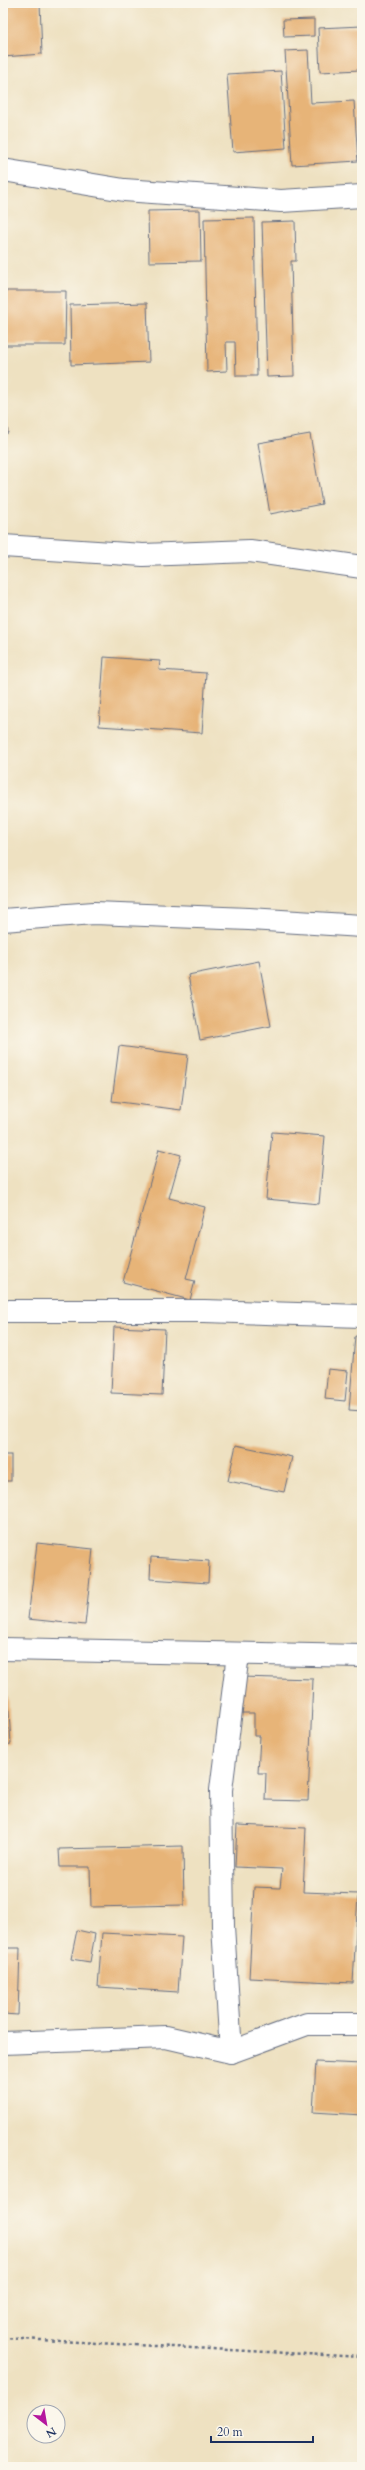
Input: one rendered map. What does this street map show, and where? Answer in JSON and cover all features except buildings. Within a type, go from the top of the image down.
[{"type":"street","points":[[3,170],[140,191],[281,202],[362,196]]},
{"type":"street","points":[[3,546],[143,555],[250,551],[362,567]]},
{"type":"street","points":[[3,920],[94,913],[249,919],[362,926]]},
{"type":"street","points":[[3,1311],[212,1312],[362,1316]]},
{"type":"street","points":[[3,1649],[362,1656]]},
{"type":"street","points":[[231,2052],[223,1926],[221,1790],[238,1654]]},
{"type":"street","points":[[3,2043],[166,2037],[231,2052],[306,2024],[362,2024]]},
{"type":"path","points":[[3,2338],[362,2358]]}]
